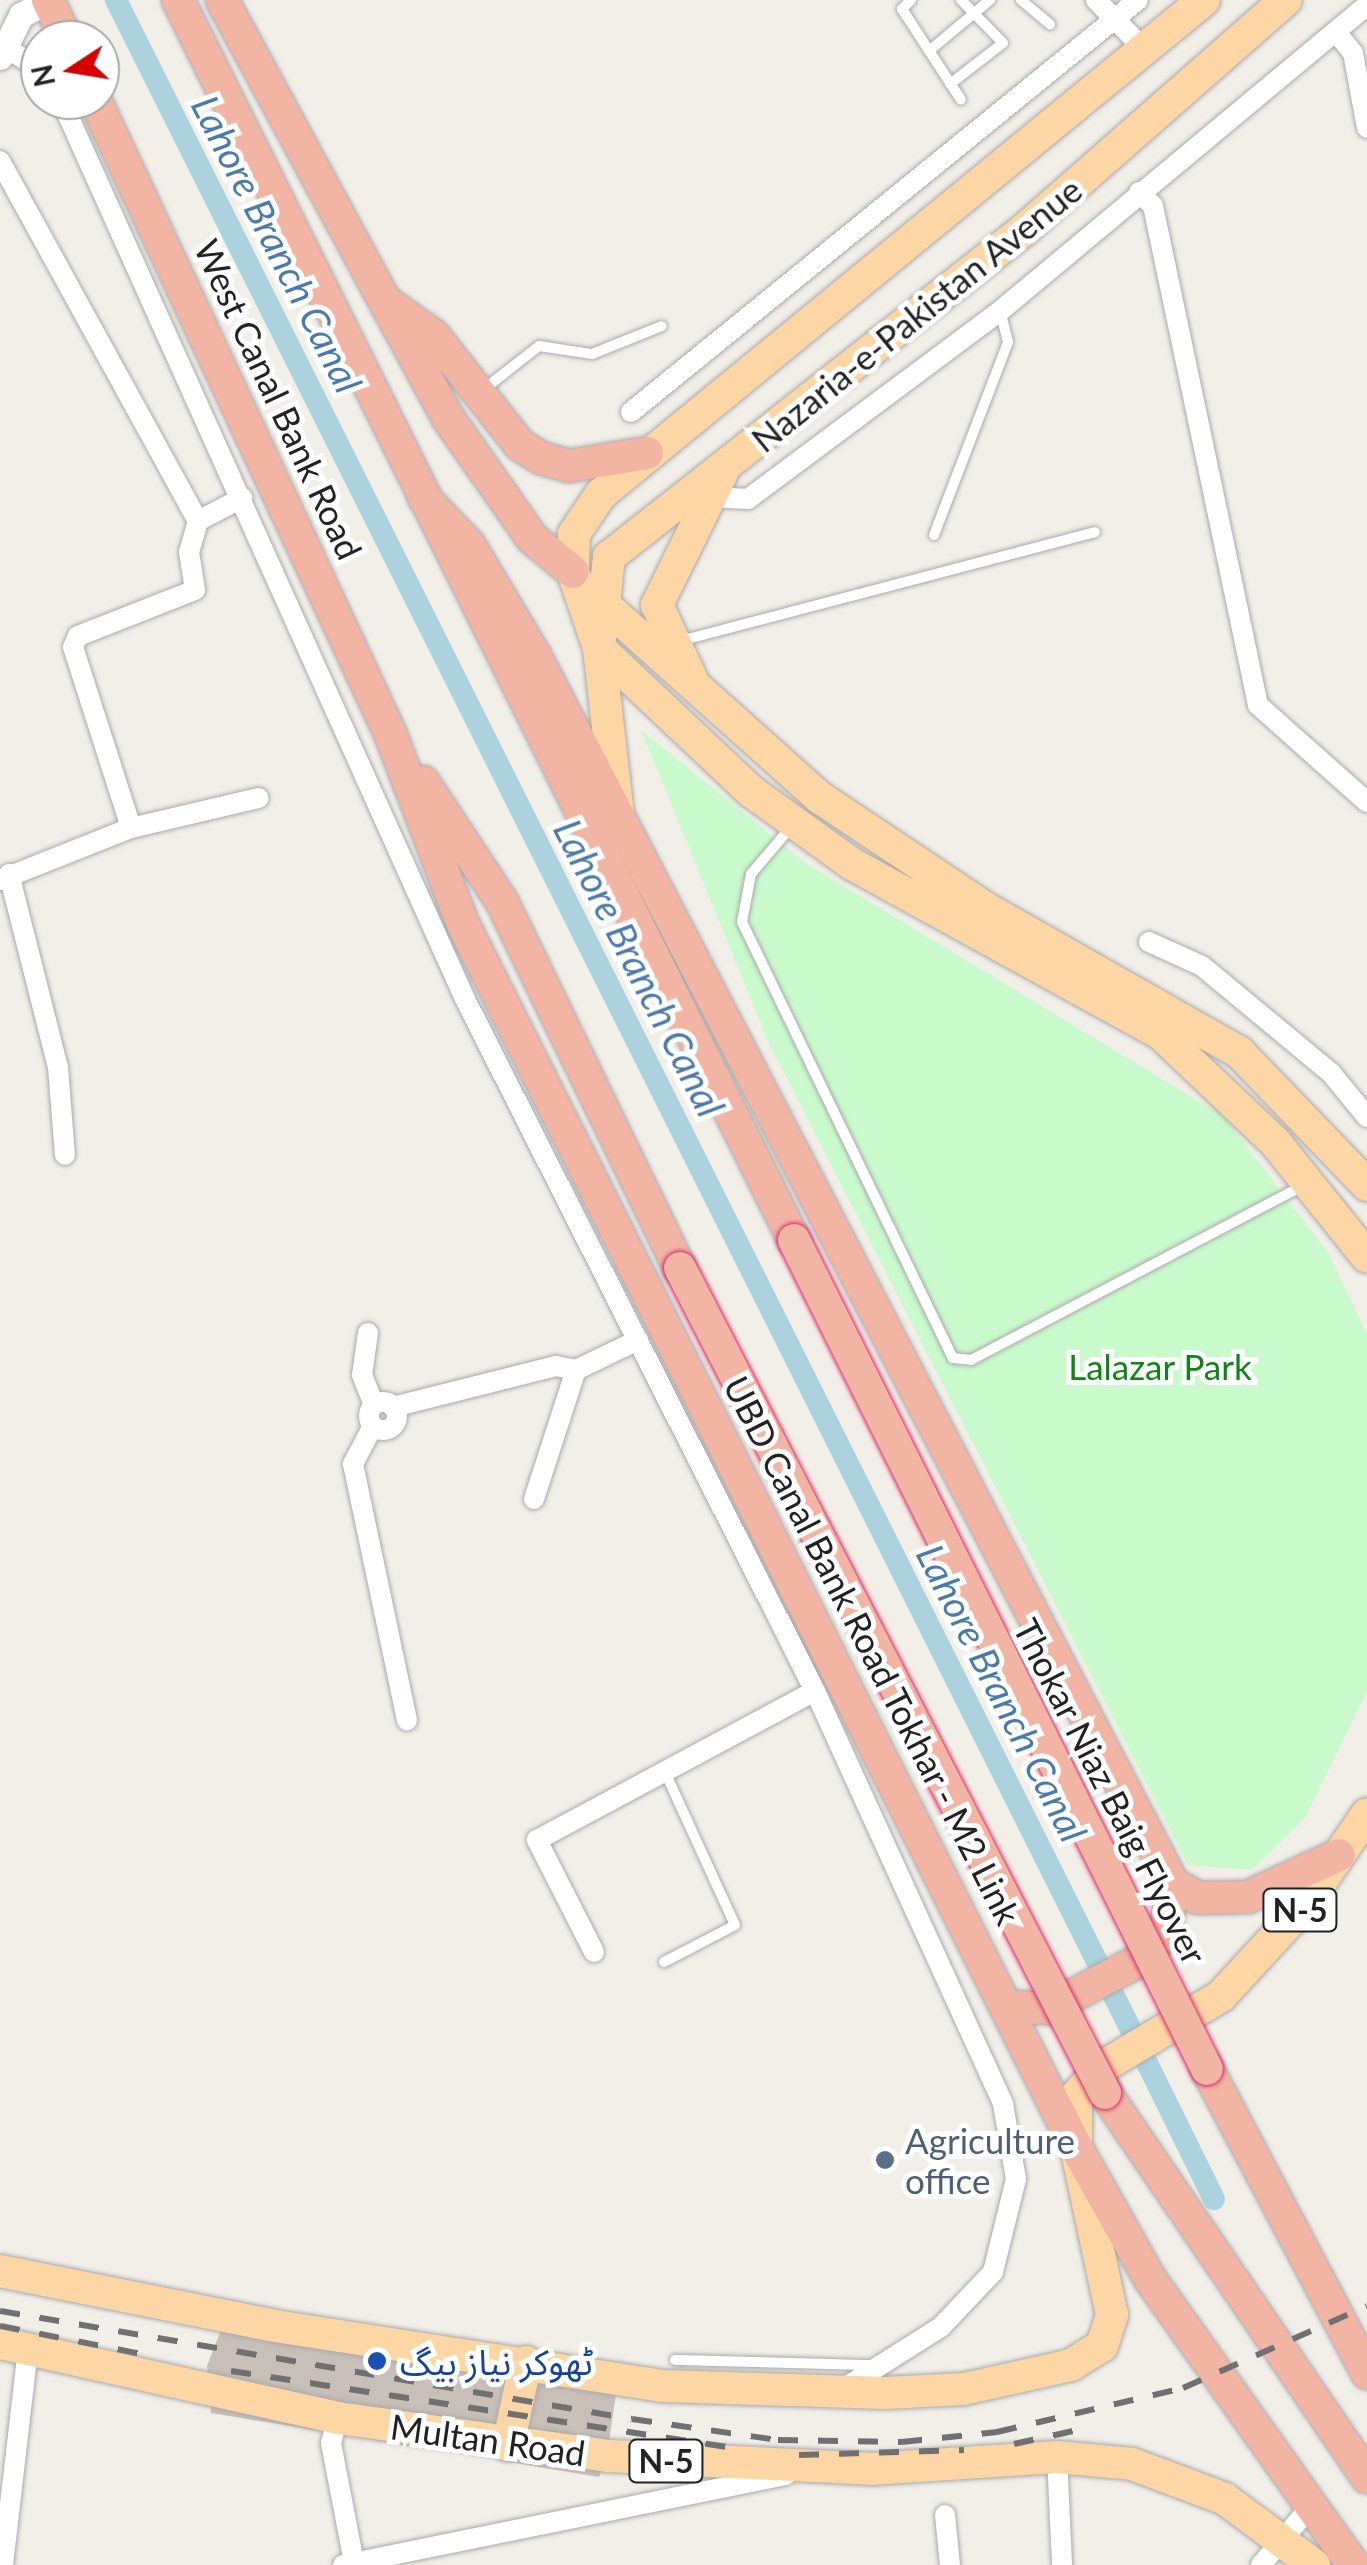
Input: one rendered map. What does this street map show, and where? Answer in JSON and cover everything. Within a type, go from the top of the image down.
[{"type":"highway","name":"Thokar Niaz Baig Flyover","points":[[178,0],[632,924],[1367,2373]]},
{"type":"highway","points":[[222,0],[381,299],[492,488],[573,572]]},
{"type":"highway","name":"West Canal Bank Road","points":[[103,120],[390,732]]},
{"type":"highway","points":[[381,299],[434,336],[478,394],[541,458],[568,466],[647,453]]},
{"type":"highway","points":[[424,498],[468,545],[618,814],[1173,1884],[1198,1898],[1248,1897],[1296,1883],[1339,1855]]},
{"type":"highway","points":[[390,732],[502,902],[680,1268],[1136,2150],[1367,2476]]},
{"type":"highway","name":"UBD Canal Bank Road Tokhar - M2 Link","points":[[390,732],[463,924],[1076,2147],[1150,2279],[1352,2565]]},
{"type":"highway","points":[[1008,2007],[1064,2002],[1136,1964],[1165,1934],[1173,1884]]},
{"type":"main road","name":"Nazaria-e-Pakistan Avenue","points":[[599,648],[598,600],[603,570],[628,537],[717,483],[1025,229],[1286,0]]},
{"type":"main road","name":"Nazaria-e-Pakistan Avenue","points":[[573,572],[582,514],[647,453],[1144,49],[1193,4]]},
{"type":"main road","points":[[702,701],[674,643],[661,590],[717,483]]},
{"type":"main road","points":[[573,572],[702,701],[894,850],[1239,1052],[1367,1186]]},
{"type":"main road","points":[[573,572],[599,648],[632,924]]},
{"type":"main road","points":[[599,648],[795,822],[852,864],[1161,1034],[1210,1072],[1310,1182],[1367,1258]]},
{"type":"main road","name":"N-5","points":[[0,2270],[275,2326],[526,2362],[753,2377],[837,2392],[998,2383],[1071,2365],[1102,2346],[1112,2288],[1076,2147],[1084,2083],[1221,1996],[1339,1855],[1367,1814]]},
{"type":"main road","name":"Multan Road","points":[[14,2346],[338,2418],[508,2445],[817,2467],[1057,2457],[1132,2464],[1196,2485],[1285,2539],[1314,2565]]},
{"type":"main road","points":[[508,2445],[526,2362]]},
{"type":"street","points":[[2,50],[20,15],[48,0]]},
{"type":"street","points":[[1096,0],[1144,49]]},
{"type":"street","points":[[631,412],[1138,0]]},
{"type":"street","points":[[717,483],[748,499],[1000,310],[1367,5]]},
{"type":"street","points":[[1336,32],[1353,53],[1367,128]]},
{"type":"street","points":[[70,120],[465,1000],[816,1691],[1003,2104],[1016,2179],[1010,2230],[974,2301],[870,2364],[837,2392]]},
{"type":"street","points":[[0,161],[198,521]]},
{"type":"street","points":[[1139,192],[1153,206],[1258,704],[1367,802]]},
{"type":"street","points":[[131,828],[73,647],[78,636],[196,590],[188,552],[198,521],[242,498]]},
{"type":"street","points":[[65,1155],[58,1067],[4,877],[131,828],[260,798]]},
{"type":"street","points":[[1150,942],[1202,966],[1320,1063],[1367,1117]]},
{"type":"street","points":[[368,1333],[361,1370],[380,1413]]},
{"type":"street","points":[[407,1720],[352,1464],[380,1413],[556,1366],[576,1370],[638,1340]]},
{"type":"street","points":[[534,1498],[576,1370]]},
{"type":"street","points":[[594,1952],[537,1840],[816,1691]]},
{"type":"street","points":[[3,2565],[14,2346]]},
{"type":"street","points":[[338,2418],[331,2443],[348,2564],[817,2467]]},
{"type":"street","points":[[1057,2457],[1062,2565]]},
{"type":"street","points":[[1260,2565],[1311,2506]]},
{"type":"street","points":[[945,2515],[950,2565]]},
{"type":"lane","points":[[911,0],[902,9],[961,100]]},
{"type":"lane","points":[[950,84],[1003,44],[961,0]]},
{"type":"lane","points":[[929,51],[990,0]]},
{"type":"lane","points":[[1021,0],[1050,24]]},
{"type":"lane","points":[[934,534],[1008,342],[1000,310]]},
{"type":"lane","points":[[478,394],[539,346],[592,354],[662,326]]},
{"type":"lane","points":[[674,643],[1095,532]]},
{"type":"lane","points":[[795,822],[751,874],[742,922],[953,1358],[989,1351],[1310,1182]]},
{"type":"lane","points":[[664,1771],[735,1925],[664,1962]]},
{"type":"lane","points":[[675,2360],[753,2377],[870,2364]]},
{"type":"green space","name":"Lalazar Park","points":[[641,730],[807,864],[1223,1116],[1327,1251],[1367,1334],[1367,1691],[1305,1818],[1252,1870],[1188,1865],[768,1041]]},
{"type":"building","points":[[222,2327],[618,2380],[606,2462],[599,2477],[211,2413],[207,2366]]},
{"type":"waterway","name":"Lahore Branch Canal","points":[[116,0],[1100,1968]]},
{"type":"waterway","name":"Lahore Branch Canal","points":[[1111,1990],[1135,2038]]},
{"type":"waterway","name":"Lahore Branch Canal","points":[[1146,2061],[1214,2199]]},
{"type":"railway","points":[[0,2311],[632,2419],[778,2440],[902,2442],[997,2432],[1183,2388],[1367,2306]]},
{"type":"railway","points":[[0,2326],[142,2354]]},
{"type":"railway","points":[[231,2371],[740,2449]]},
{"type":"railway","points":[[1014,2444],[1082,2429]]},
{"type":"railway","points":[[799,2455],[964,2450]]},
{"type":"place","name":"Agriculture office","points":[[885,2160]]},
{"type":"place","name":"ٹھوکر نیاز بیگ","points":[[377,2361]]}]
